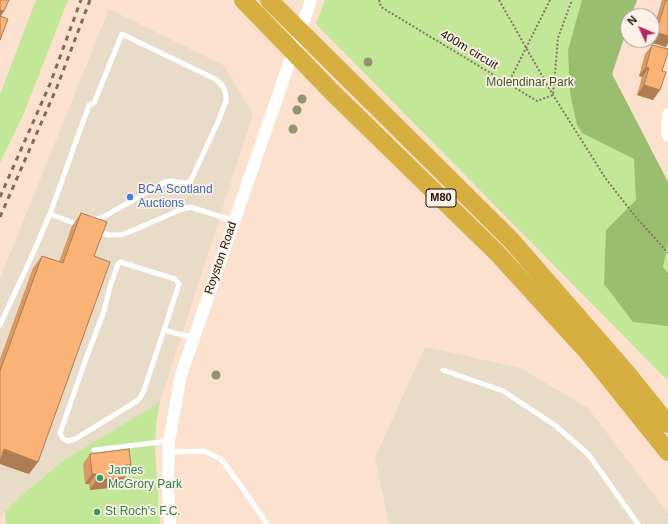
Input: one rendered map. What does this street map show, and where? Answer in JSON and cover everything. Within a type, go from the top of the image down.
[{"type":"highway","name":"M80","points":[[243,0],[333,93],[497,253],[591,356],[668,452]]},
{"type":"highway","name":"M80","points":[[269,0],[511,240],[626,372],[668,424]]},
{"type":"highway","points":[[626,372],[668,414]]},
{"type":"highway","points":[[631,405],[668,456]]},
{"type":"street","name":"Royston Road","points":[[170,524],[168,486],[169,447],[180,375],[311,0]]},
{"type":"street","points":[[668,113],[666,132],[668,137]]},
{"type":"lane","points":[[0,325],[50,214],[89,105],[94,103],[122,34],[215,79],[223,86],[226,101],[190,182],[165,182],[97,219],[88,218]]},
{"type":"lane","points":[[88,228],[109,235],[121,235],[190,207],[234,221]]},
{"type":"lane","points":[[50,214],[77,221],[82,226]]},
{"type":"lane","points":[[120,262],[175,279],[179,284],[164,330],[144,390],[137,402],[74,439],[68,441],[63,439],[60,433],[104,311],[118,264],[120,262]]},
{"type":"lane","points":[[164,330],[193,338]]},
{"type":"lane","points":[[443,370],[503,391],[556,426],[588,454],[638,524]]},
{"type":"lane","points":[[94,450],[169,447],[204,451],[221,459],[267,524]]},
{"type":"path","name":"400m circuit","points":[[379,0],[381,7],[537,101],[553,95]]},
{"type":"path","points":[[499,0],[553,95],[606,179],[635,216],[668,253]]},
{"type":"path","points":[[508,84],[550,0]]},
{"type":"path","points":[[553,95],[558,38],[572,0]]},
{"type":"shaded area","name":"BCA Scotland Auctions","points":[[109,9],[223,65],[253,114],[160,402],[64,460],[21,496],[0,517],[0,279]]},
{"type":"shaded area","points":[[425,347],[520,368],[588,408],[668,514],[668,524],[389,524],[375,458]]},
{"type":"green space","points":[[36,0],[68,0],[24,113],[0,163],[0,95]]},
{"type":"green space","name":"Molendinar Park","points":[[325,0],[637,0],[634,8],[620,8],[621,48],[612,74],[668,182],[668,381],[316,24]]},
{"type":"green space","points":[[582,0],[637,0],[634,8],[620,8],[621,48],[612,74],[668,182],[668,243],[663,267],[668,273],[668,326],[633,322],[604,284],[606,230],[636,200],[634,159],[582,133],[577,125],[570,93],[568,50]]},
{"type":"green space","name":"James McGrory Park","points":[[160,402],[156,424],[155,449],[160,524],[6,524],[5,512],[21,496],[64,460]]},
{"type":"building","points":[[0,0],[9,0],[4,11],[0,10]]},
{"type":"building","points":[[666,0],[668,0],[668,36],[660,33],[660,19]]},
{"type":"building","points":[[0,16],[8,19],[0,40]]},
{"type":"building","points":[[660,47],[668,49],[662,71],[666,72],[660,90],[644,85],[649,68],[646,67],[651,48]]},
{"type":"building","points":[[81,213],[107,222],[94,256],[110,262],[38,462],[4,449],[0,461],[0,371],[42,256],[63,263]]},
{"type":"building","points":[[129,449],[131,465],[126,465],[127,472],[124,472],[125,477],[96,480],[96,474],[92,474],[90,454]]},
{"type":"railway","points":[[0,197],[50,84],[81,0]]},
{"type":"railway","points":[[0,217],[57,87],[90,0]]},
{"type":"place","name":"BCA Scotland Auctions","points":[[130,197]]},
{"type":"place","name":"James McGrory Park","points":[[100,478]]},
{"type":"place","name":"St Roch's F.C.","points":[[97,512]]}]
